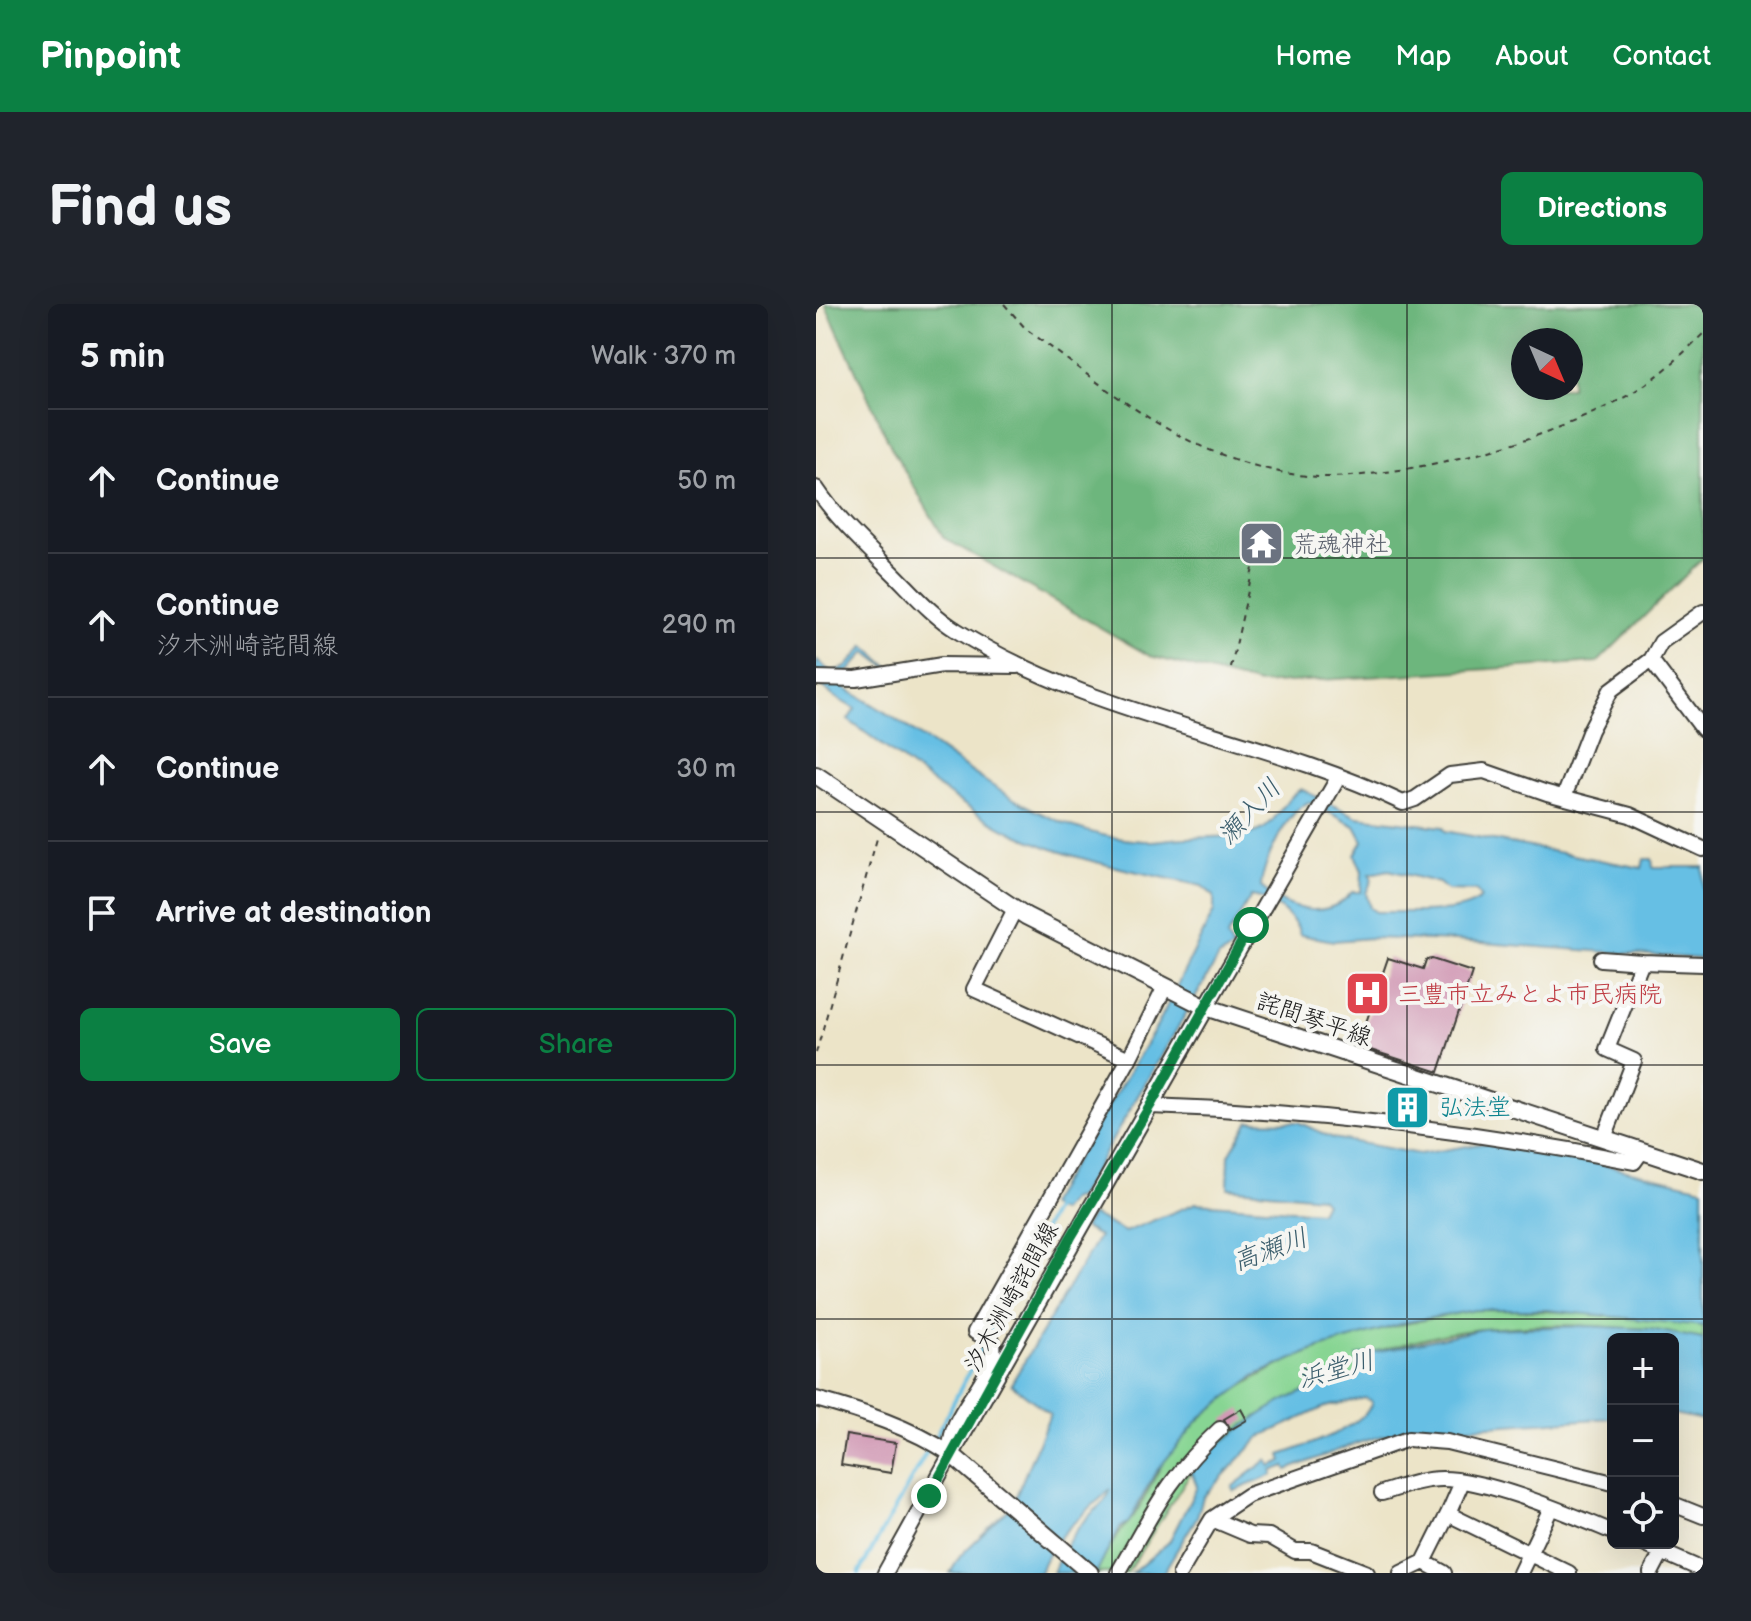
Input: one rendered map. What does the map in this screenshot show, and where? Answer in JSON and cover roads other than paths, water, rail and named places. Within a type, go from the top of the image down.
[{"type":"main road","name":"詫間琴平線","points":[[816,775],[1015,909],[1203,1005],[1703,1171]]},
{"type":"main road","name":"汐木洲崎詫間線","points":[[943,1449],[1150,1106],[1203,1005]]},
{"type":"main road","points":[[943,1449],[1090,1573]]},
{"type":"street","points":[[818,493],[858,539],[953,629],[1021,666],[1123,709],[1338,778],[1403,803],[1415,799],[1450,775],[1484,771],[1630,815],[1703,849]]},
{"type":"street","points":[[1564,797],[1590,730],[1611,690],[1651,660],[1661,642],[1703,612]]},
{"type":"street","points":[[1651,660],[1703,729]]},
{"type":"street","points":[[816,678],[856,679],[942,665],[1021,666]]},
{"type":"street","points":[[1203,1005],[1309,822],[1338,778]]},
{"type":"street","points":[[1015,909],[974,989],[1129,1059]]},
{"type":"street","points":[[1601,959],[1703,964]]},
{"type":"street","points":[[1604,1138],[1634,1061],[1607,1049],[1642,962]]},
{"type":"street","points":[[885,1573],[948,1438],[990,1359],[993,1342],[975,1332],[1168,989]]},
{"type":"street","points":[[1150,1106],[1221,1108],[1484,1135],[1634,1162],[1642,1151]]},
{"type":"street","points":[[816,1399],[866,1413],[943,1449]]},
{"type":"street","points":[[1118,1573],[1165,1488],[1192,1454],[1220,1429]]},
{"type":"street","points":[[1180,1573],[1212,1519],[1248,1495],[1408,1439],[1447,1442],[1607,1482]]},
{"type":"street","points":[[1382,1493],[1425,1480],[1462,1482],[1551,1508],[1607,1530]]},
{"type":"street","points":[[1401,1573],[1424,1562],[1462,1482]]},
{"type":"street","points":[[1679,1506],[1703,1516]]},
{"type":"street","points":[[1520,1573],[1551,1508]]},
{"type":"street","points":[[1448,1514],[1569,1573]]},
{"type":"street","points":[[1212,1519],[1250,1535],[1269,1536],[1295,1551],[1311,1551],[1367,1573]]},
{"type":"street","points":[[1655,1549],[1703,1570]]},
{"type":"street","points":[[1651,1573],[1662,1552]]},
{"type":"street","points":[[1424,1562],[1444,1573]]},
{"type":"water","points":[[865,646],[902,679],[866,652],[848,672],[835,677],[847,690],[1023,804],[1060,822],[1100,835],[1148,841],[1252,833],[1271,822],[1301,789],[1357,817],[1443,827],[1445,831],[1642,868],[1644,859],[1652,859],[1653,867],[1703,867],[1703,959],[1456,941],[1371,938],[1334,941],[1300,935],[1293,921],[1281,909],[1251,896],[1227,937],[1233,948],[1219,957],[1079,1197],[1070,1200],[1060,1212],[1048,1205],[1157,1026],[1214,911],[1214,896],[1202,886],[1107,865],[1038,844],[971,809],[848,720],[855,709],[833,696],[816,680],[816,660],[831,672],[846,667]],"holes":[[[1309,802],[1355,826],[1363,841],[1355,855],[1362,871],[1361,892],[1352,892],[1342,901],[1319,910],[1295,907],[1261,887],[1277,839],[1292,816]],[[1389,870],[1439,883],[1447,890],[1476,891],[1481,898],[1447,911],[1376,912],[1370,908],[1366,893],[1372,880],[1370,874]]]},
{"type":"water","name":"高瀬川","points":[[1249,1121],[1298,1122],[1333,1138],[1419,1154],[1486,1143],[1550,1152],[1703,1188],[1703,1326],[1546,1310],[1476,1310],[1408,1322],[1316,1349],[1256,1375],[1200,1418],[1155,1473],[1129,1522],[1120,1528],[1096,1573],[1053,1573],[1073,1535],[1111,1489],[1060,1538],[1040,1573],[950,1573],[961,1555],[1012,1506],[1050,1414],[1011,1384],[1099,1236],[1084,1228],[1092,1215],[1125,1232],[1196,1203],[1320,1212],[1325,1202],[1320,1197],[1228,1188],[1229,1155]]},
{"type":"water","points":[[1587,1326],[1671,1333],[1607,1333],[1607,1418],[1383,1436],[1287,1470],[1285,1466],[1272,1471],[1273,1475],[1234,1491],[1232,1487],[1267,1460],[1271,1466],[1283,1461],[1281,1455],[1346,1427],[1358,1420],[1372,1402],[1365,1398],[1325,1407],[1260,1437],[1203,1497],[1197,1517],[1163,1573],[1132,1573],[1169,1542],[1197,1487],[1191,1469],[1254,1419],[1312,1388],[1358,1376],[1357,1356],[1483,1329]]},
{"type":"water","points":[[1679,1334],[1703,1339],[1703,1420],[1679,1415]]},
{"type":"waterway","points":[[988,1335],[1056,1205]]},
{"type":"waterway","points":[[935,1438],[984,1343]]},
{"type":"waterway","points":[[859,1573],[930,1446]]},
{"type":"place","name":"荒魂神社","points":[[1262,544]]},
{"type":"place","name":"三豊市立みとよ市民病院","points":[[1367,994]]},
{"type":"place","name":"弘法堂","points":[[1408,1107]]},
{"type":"water label","name":"瀬入川","points":[[1249,811]]},
{"type":"water label","name":"浜堂川","points":[[1336,1369]]}]
